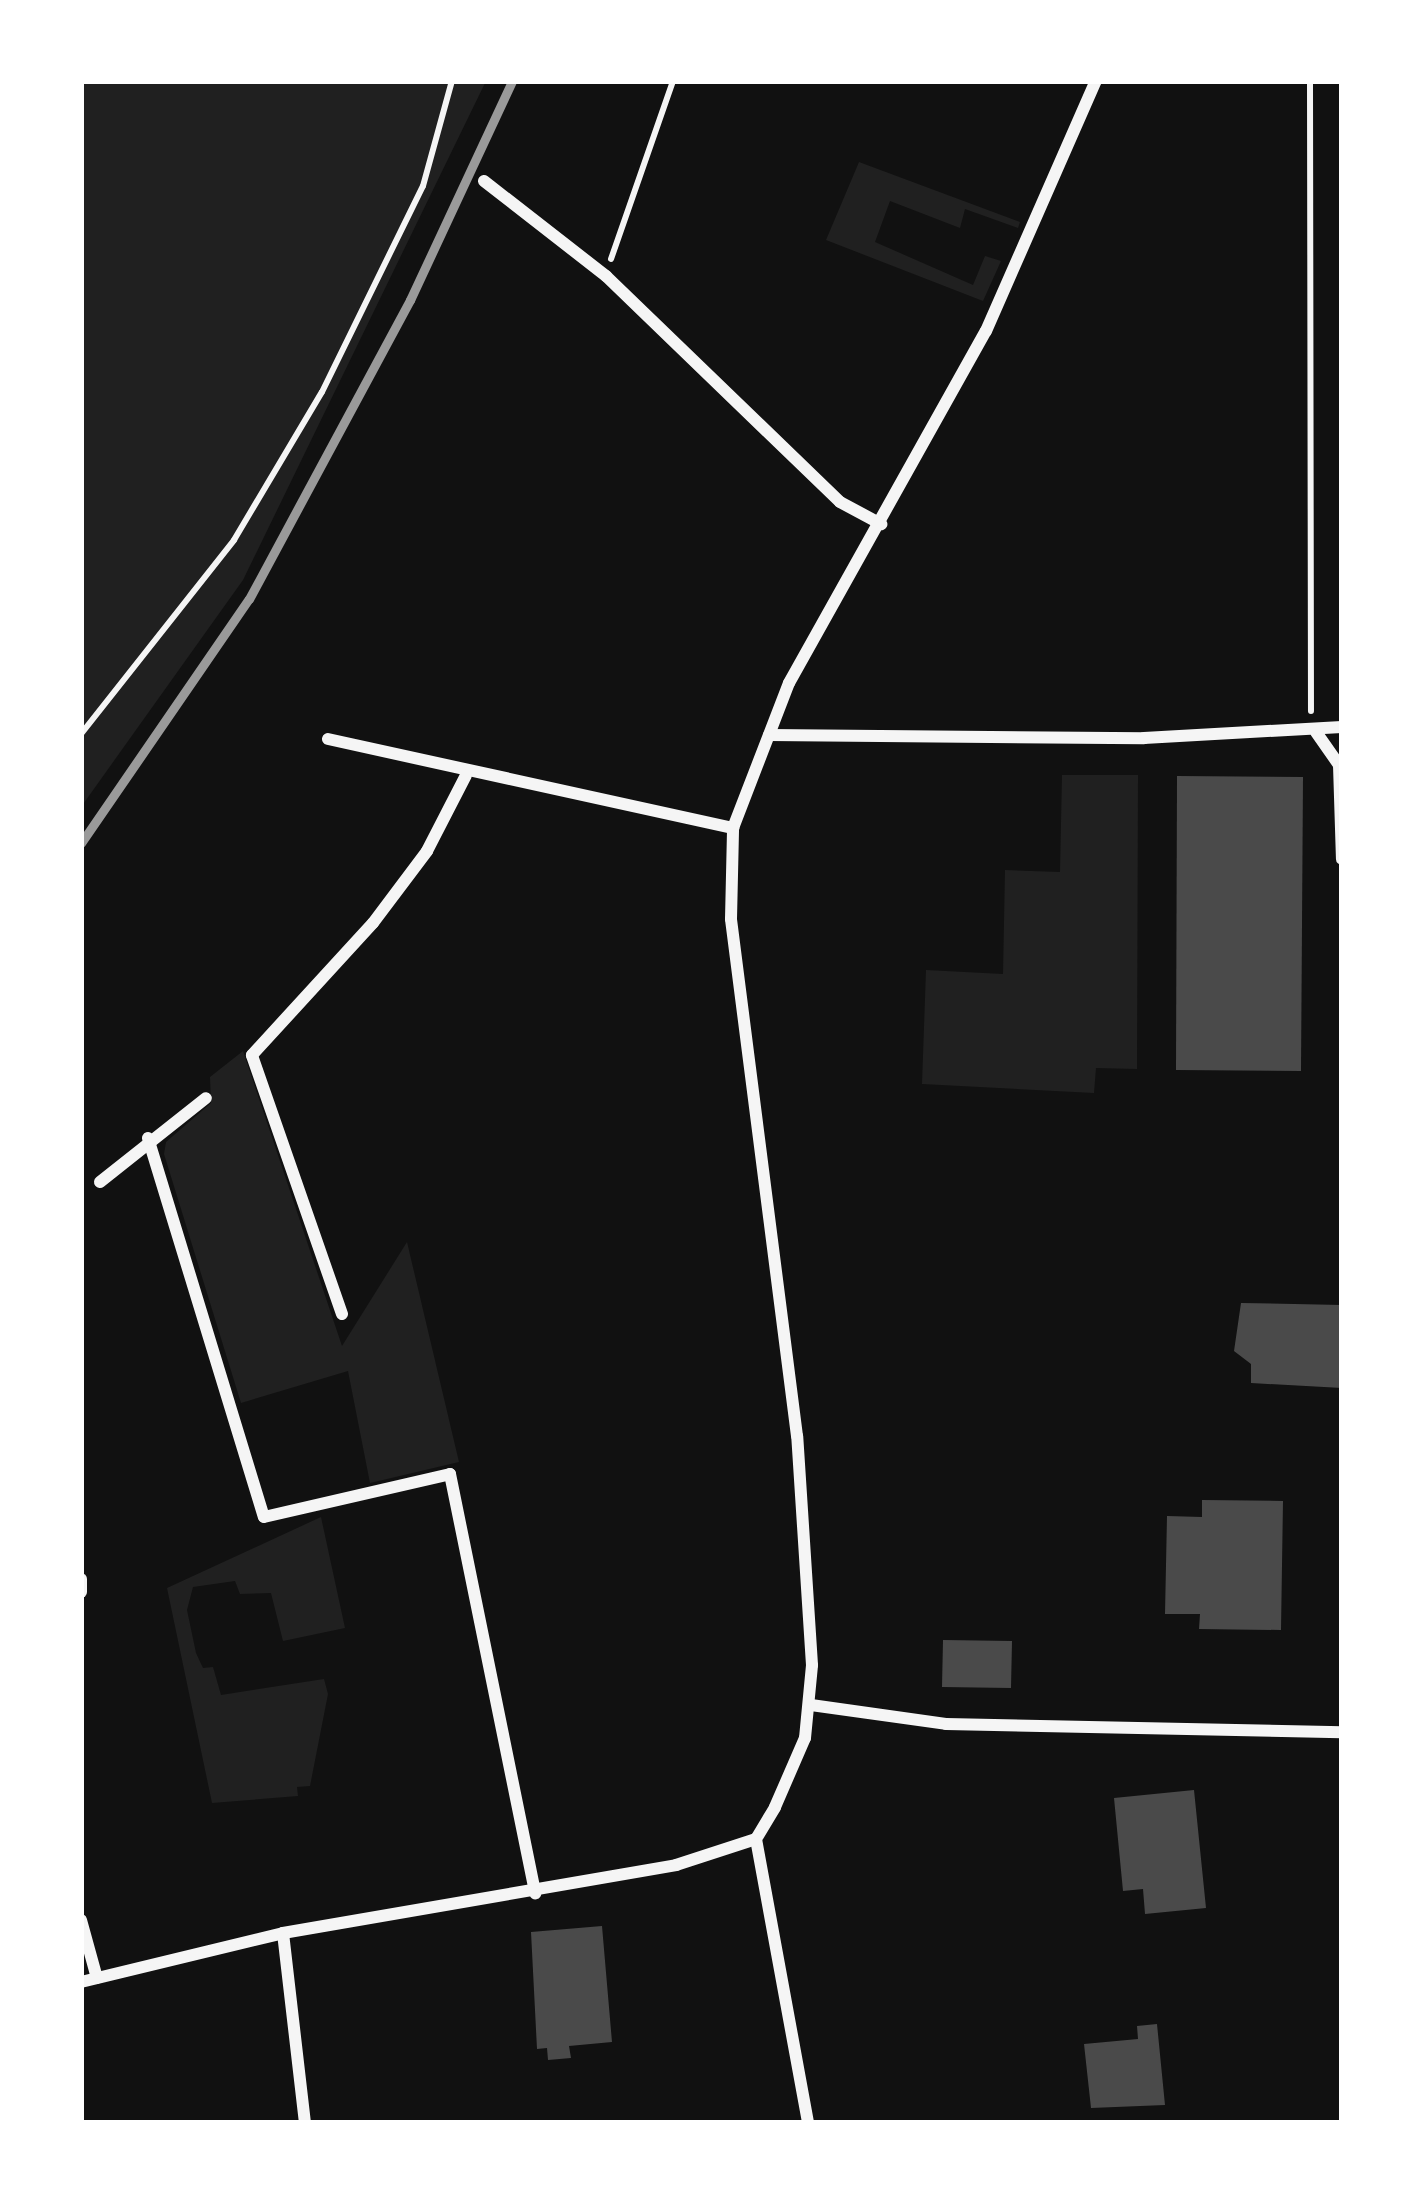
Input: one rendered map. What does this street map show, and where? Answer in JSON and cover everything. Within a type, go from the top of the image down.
[{"type":"street","points":[[808,2123],[756,1839],[805,1738],[811,1705],[797,1436],[731,919],[733,828],[769,735],[827,610],[986,331],[1096,81]]},
{"type":"street","points":[[484,181],[606,275],[778,448],[840,502],[880,524]]},
{"type":"street","points":[[769,735],[1316,732],[1342,727]]},
{"type":"street","points":[[1316,732],[1339,765],[1342,859]]},
{"type":"street","points":[[328,739],[466,775],[733,828]]},
{"type":"street","points":[[342,1314],[252,1055],[373,923],[428,851],[466,775]]},
{"type":"street","points":[[100,1182],[148,1138],[206,1098]]},
{"type":"street","points":[[148,1138],[264,1517],[450,1474],[535,1893]]},
{"type":"street","points":[[81,1580],[81,1592]]},
{"type":"street","points":[[811,1705],[946,1724],[1342,1732]]},
{"type":"street","points":[[81,1982],[283,1933],[676,1865],[756,1839]]},
{"type":"street","points":[[81,1920],[97,1978]]},
{"type":"street","points":[[283,1933],[305,2123]]},
{"type":"path","points":[[81,734],[233,540],[322,392],[423,186],[452,81]]},
{"type":"path","points":[[606,275],[673,81]]},
{"type":"path","points":[[1310,81],[1308,701],[1316,732]]},
{"type":"shaded area","points":[[81,81],[486,81],[243,580],[81,807]]},
{"type":"shaded area","points":[[859,162],[1020,222],[1018,228],[965,209],[960,228],[890,201],[875,242],[973,285],[985,256],[1001,261],[983,301],[826,240]]},
{"type":"shaded area","points":[[1062,775],[1138,775],[1137,1069],[1096,1068],[1094,1093],[922,1084],[926,970],[1003,974],[1005,870],[1060,872]]},
{"type":"shaded area","points":[[243,1051],[342,1346],[407,1242],[459,1462],[370,1483],[348,1371],[241,1403],[164,1154],[166,1142],[211,1103],[210,1077]]},
{"type":"shaded area","points":[[321,1517],[345,1628],[283,1641],[271,1593],[240,1594],[235,1581],[193,1587],[187,1610],[196,1653],[203,1668],[213,1667],[221,1695],[324,1679],[328,1694],[310,1786],[297,1787],[298,1796],[212,1803],[167,1588]]},
{"type":"building","points":[[1177,776],[1303,777],[1301,1071],[1176,1070]]},
{"type":"building","points":[[1241,1303],[1342,1305],[1342,1388],[1251,1383],[1251,1364],[1234,1351]]},
{"type":"building","points":[[1202,1500],[1283,1501],[1281,1630],[1199,1629],[1200,1614],[1165,1614],[1167,1516],[1202,1517]]},
{"type":"building","points":[[943,1640],[1012,1641],[1011,1688],[942,1687]]},
{"type":"building","points":[[1194,1790],[1206,1908],[1145,1914],[1143,1889],[1123,1891],[1114,1798]]},
{"type":"building","points":[[602,1926],[612,2042],[569,2046],[571,2058],[548,2060],[547,2048],[537,2049],[531,1932]]},
{"type":"building","points":[[1157,2024],[1165,2105],[1091,2108],[1084,2044],[1138,2039],[1137,2026]]},
{"type":"railway","points":[[81,843],[249,599],[410,300],[512,81]]}]
